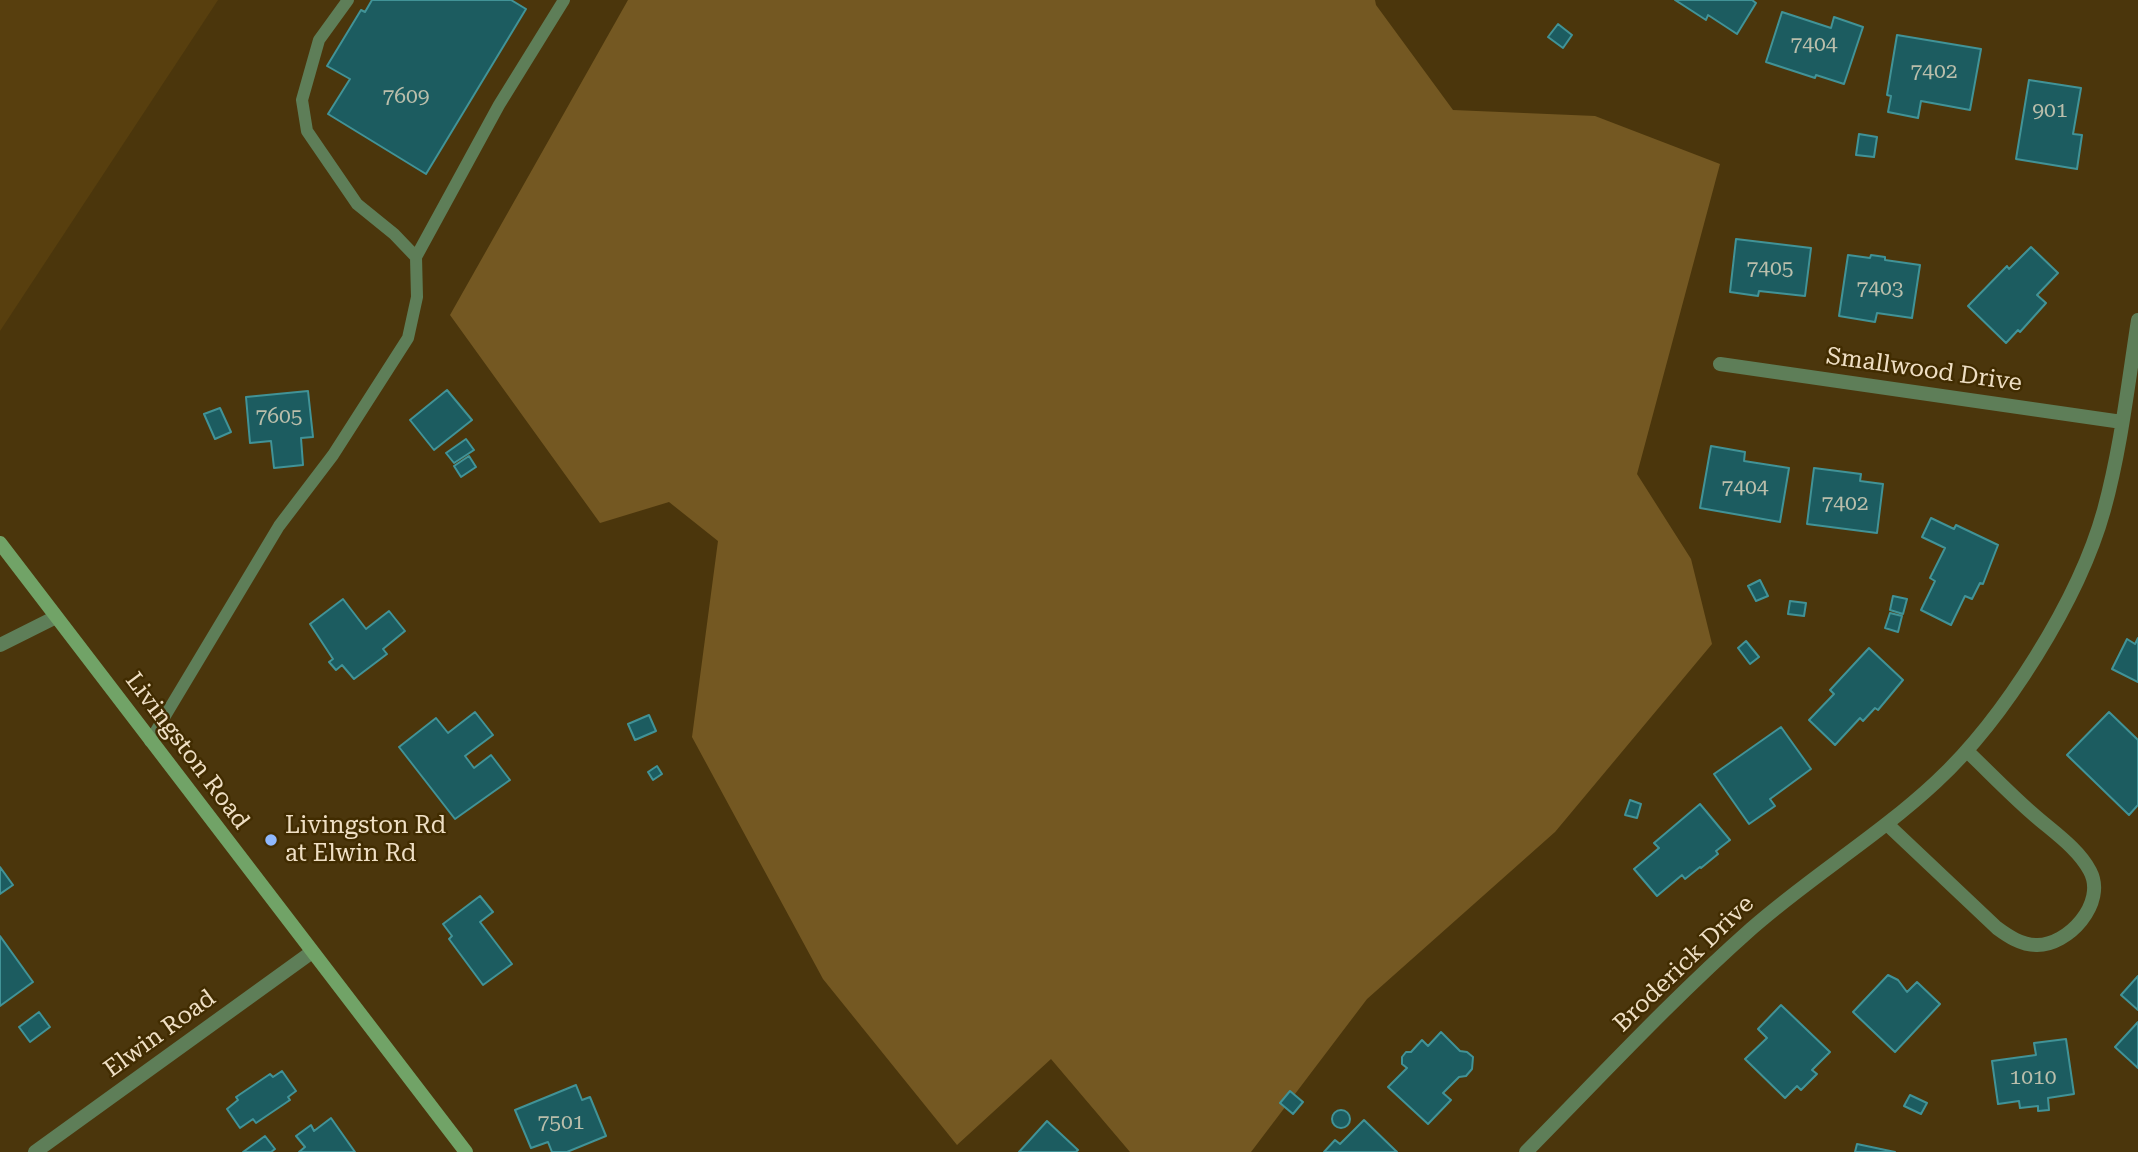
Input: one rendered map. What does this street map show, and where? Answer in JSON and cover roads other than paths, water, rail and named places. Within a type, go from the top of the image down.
[{"type":"main road","name":"Livingston Road","points":[[0,543],[466,1152]]},
{"type":"street","name":"Broderick Drive","points":[[1525,1152],[1690,985],[1793,893],[1888,825],[1967,751],[2000,710],[2056,621],[2077,580],[2103,513],[2117,458],[2138,320]]},
{"type":"street","name":"Smallwood Drive","points":[[1720,364],[2122,422]]},
{"type":"street","points":[[0,645],[56,618]]},
{"type":"street","points":[[1888,825],[2012,939],[2034,946],[2058,942],[2075,928],[2085,914],[2094,893],[2092,873],[2070,846],[1967,751]]},
{"type":"street","name":"Elwin Road","points":[[35,1152],[312,952]]},
{"type":"lane","points":[[348,0],[319,40],[302,100],[307,131],[357,205],[394,234],[416,257]]},
{"type":"lane","points":[[150,741],[279,526],[333,455],[408,338],[416,297],[416,257],[499,105],[564,0]]},
{"type":"place","name":"Livingston Rd at Elwin Rd","points":[[271,840]]}]
